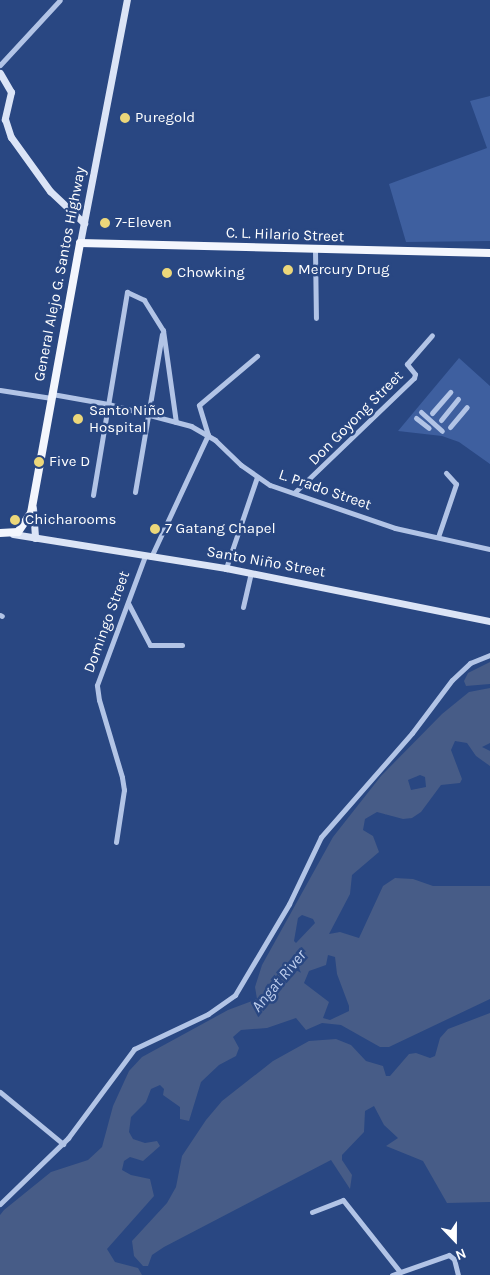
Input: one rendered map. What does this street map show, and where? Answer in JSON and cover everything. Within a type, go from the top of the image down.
[{"type":"main road","name":"C. L. Hilario Street","points":[[80,243],[490,253]]},
{"type":"main road","name":"General Alejo G. Santos Highway","points":[[13,534],[26,523],[33,507],[51,396],[80,243]]},
{"type":"main road","points":[[0,533],[13,534]]},
{"type":"street","points":[[0,65],[60,0]]},
{"type":"street","name":"General Alejo G. Santos Highway","points":[[80,243],[127,0]]},
{"type":"street","points":[[0,73],[11,92],[4,119],[11,137],[50,191],[84,222]]},
{"type":"street","points":[[316,250],[316,318]]},
{"type":"street","points":[[93,495],[127,292],[144,300],[163,330],[176,422]]},
{"type":"street","points":[[135,492],[163,330]]},
{"type":"street","name":"Don Goyong Street","points":[[295,492],[414,378],[415,374],[407,364],[432,335]]},
{"type":"street","points":[[208,435],[199,405],[257,356]]},
{"type":"street","name":"L. Prado Street","points":[[0,390],[108,404],[176,422],[208,435],[257,478],[395,528],[490,549]]},
{"type":"street","points":[[432,413],[450,392]]},
{"type":"street","points":[[441,420],[458,399]]},
{"type":"street","points":[[450,427],[467,407]]},
{"type":"street","points":[[420,412],[442,431]]},
{"type":"street","points":[[416,418],[429,428]]},
{"type":"street","name":"Domingo Street","points":[[116,842],[124,790],[97,692],[101,670],[147,557],[208,435]]},
{"type":"street","points":[[438,537],[456,484],[446,473]]},
{"type":"street","points":[[226,568],[257,478]]},
{"type":"street","points":[[33,507],[35,538]]},
{"type":"street","name":"Santo Niño Street","points":[[13,534],[147,557],[226,568],[490,621]]},
{"type":"street","points":[[243,607],[252,573]]},
{"type":"street","points":[[128,603],[150,645],[182,645]]},
{"type":"street","points":[[0,1204],[63,1144],[134,1049],[208,1014],[234,995],[289,904],[321,837],[412,733],[452,680],[470,663],[490,655]]},
{"type":"street","points":[[0,1092],[63,1144]]},
{"type":"street","points":[[312,1212],[344,1200],[400,1272]]},
{"type":"street","points":[[392,1275],[449,1255],[454,1259],[458,1275]]},
{"type":"shaded area","points":[[490,96],[490,241],[406,242],[389,184],[487,148],[470,101]]},
{"type":"shaded area","points":[[459,358],[490,386],[490,464],[459,442],[442,436],[398,431]]},
{"type":"water","points":[[490,662],[490,684],[466,686],[464,681],[468,673]]},
{"type":"water","name":"Angat River","points":[[490,688],[490,743],[482,747],[490,751],[490,766],[476,756],[467,743],[455,741],[451,750],[462,779],[460,783],[441,785],[421,812],[412,818],[403,819],[377,812],[365,819],[363,830],[373,836],[379,852],[352,875],[350,894],[329,934],[340,932],[359,938],[383,886],[395,878],[413,879],[433,886],[490,886],[490,999],[389,1047],[380,1047],[341,1025],[322,1023],[306,1030],[296,1018],[267,1028],[241,1030],[233,1037],[239,1048],[236,1056],[219,1065],[201,1082],[189,1121],[180,1119],[180,1107],[163,1095],[164,1089],[160,1085],[151,1089],[146,1102],[131,1117],[129,1132],[133,1139],[145,1143],[157,1141],[160,1146],[143,1161],[130,1157],[124,1161],[122,1170],[131,1175],[150,1179],[154,1196],[107,1249],[115,1262],[138,1268],[142,1275],[0,1275],[0,1215],[4,1210],[51,1172],[88,1160],[102,1147],[113,1106],[129,1071],[142,1057],[228,1010],[257,999],[255,987],[262,965],[333,837],[381,776],[442,714],[469,692]],"holes":[[[420,775],[425,777],[426,787],[411,790],[408,780]],[[302,915],[313,919],[315,923],[296,943],[294,941],[298,918]],[[328,955],[335,957],[337,974],[349,1006],[349,1011],[330,1020],[323,1018],[329,1002],[304,983],[309,971],[326,965]]]},
{"type":"water","points":[[490,1013],[490,1202],[447,1203],[423,1161],[386,1146],[398,1138],[384,1125],[374,1106],[365,1111],[364,1132],[342,1155],[342,1160],[352,1175],[350,1189],[331,1160],[164,1247],[152,1255],[148,1266],[143,1266],[134,1256],[132,1241],[167,1203],[176,1187],[182,1156],[206,1120],[222,1101],[273,1061],[309,1041],[336,1039],[351,1045],[366,1061],[383,1066],[386,1076],[390,1076],[409,1054],[416,1053],[430,1058],[435,1056],[440,1038],[448,1029]]},
{"type":"place","name":"Puregold","points":[[125,118]]},
{"type":"place","name":"7-Eleven","points":[[105,223]]},
{"type":"place","name":"Mercury Drug","points":[[288,270]]},
{"type":"place","name":"Chowking","points":[[167,273]]},
{"type":"place","name":"Santo Niño Hospital","points":[[78,419]]},
{"type":"place","name":"Five D","points":[[39,462]]},
{"type":"place","name":"Chicharooms","points":[[15,520]]},
{"type":"place","name":"7 Gatang Chapel","points":[[155,529]]}]
